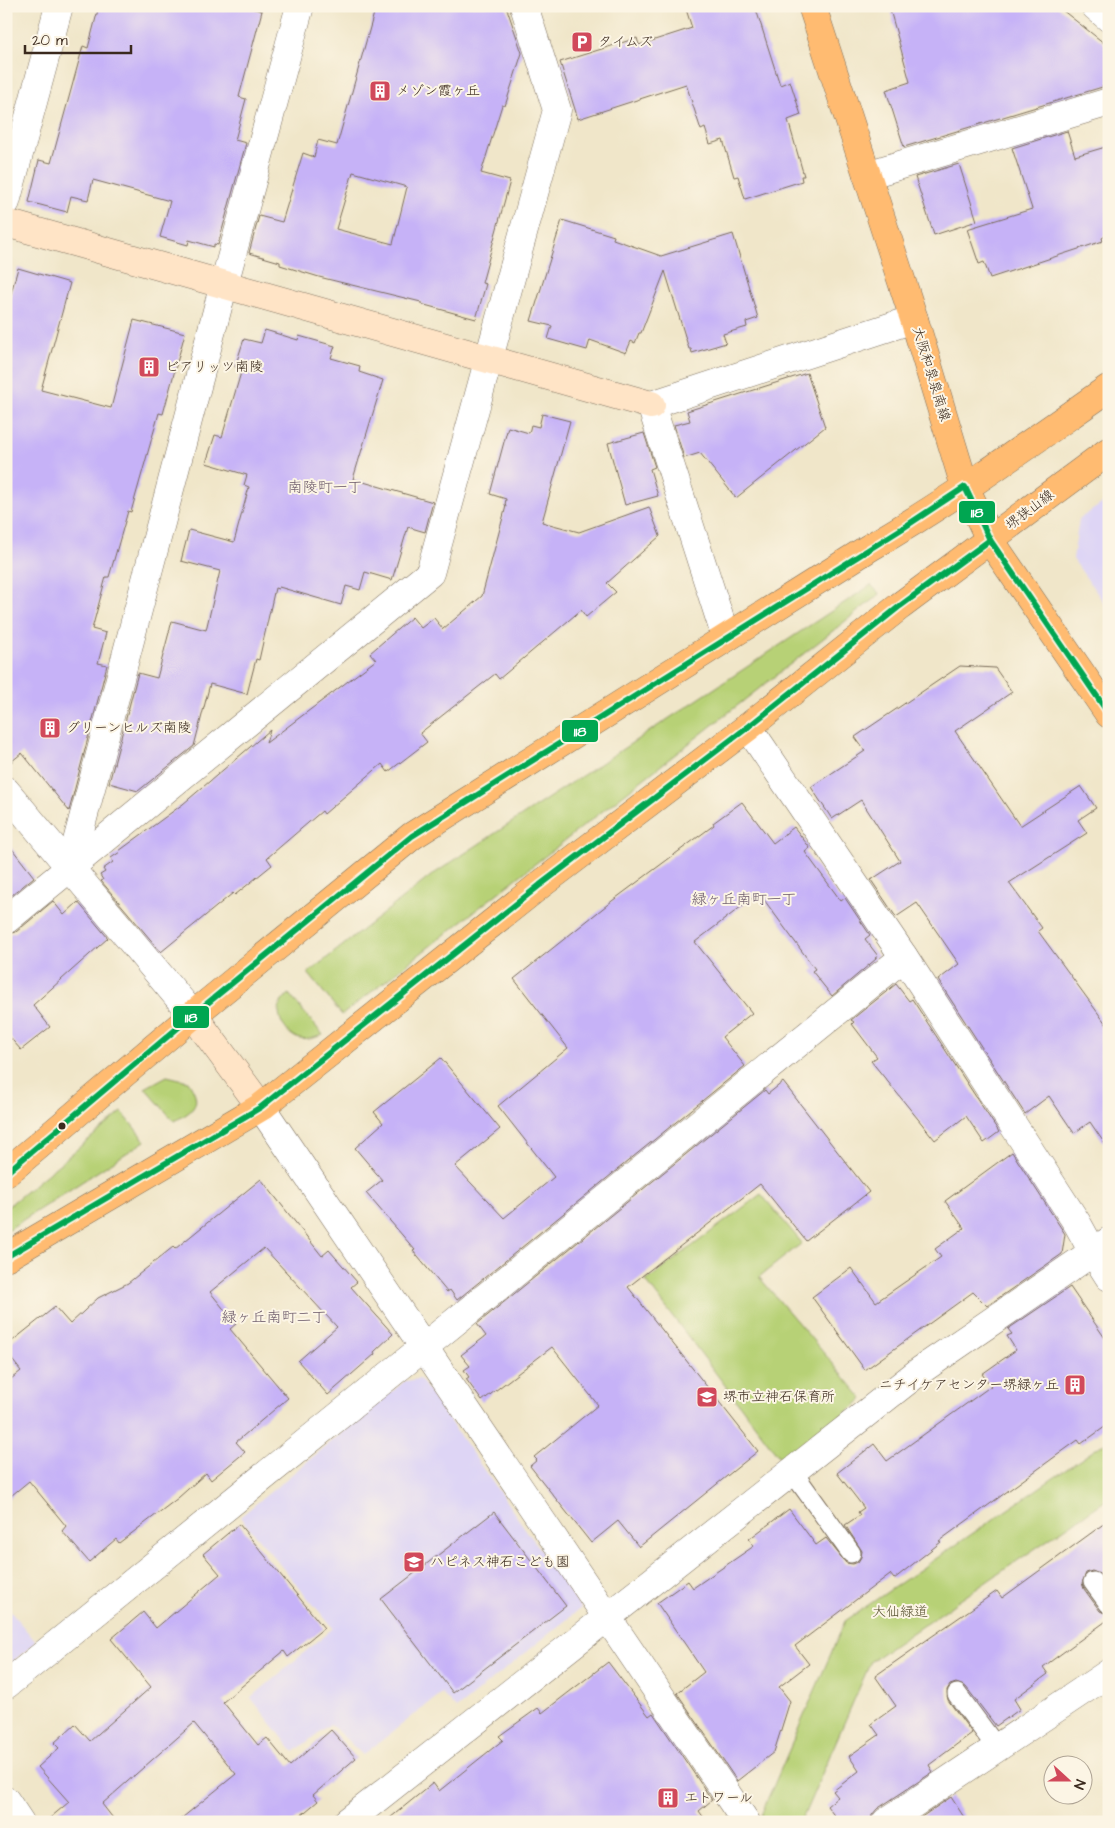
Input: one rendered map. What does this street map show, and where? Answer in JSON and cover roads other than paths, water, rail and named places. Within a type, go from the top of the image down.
[{"type":"main road","name":"大阪和泉泉南線","points":[[812,6],[966,487],[990,540],[1109,714]]},
{"type":"main road","points":[[6,1173],[193,1015],[412,836],[903,528],[966,487],[1109,388]]},
{"type":"main road","name":"堺狭山線","points":[[6,1257],[261,1107],[540,885],[748,727],[900,606],[1109,451]]},
{"type":"street","points":[[6,202],[60,6]]},
{"type":"street","points":[[70,868],[224,284],[300,6]]},
{"type":"street","points":[[6,920],[430,573],[557,110],[524,6]]},
{"type":"street","points":[[1095,6],[1109,18]]},
{"type":"street","points":[[867,175],[1109,102]]},
{"type":"street","points":[[6,223],[651,405],[914,320]]},
{"type":"street","points":[[651,405],[726,638]]},
{"type":"street","points":[[748,727],[904,957],[1078,1224],[1101,1247],[1109,1277]]},
{"type":"street","points":[[6,791],[193,1015],[261,1107],[746,1822]]},
{"type":"street","points":[[6,1685],[904,957]]},
{"type":"street","points":[[347,1822],[921,1370],[1101,1247]]},
{"type":"street","points":[[896,1819],[1109,1673]]},
{"type":"street","points":[[6,1800],[20,1822]]},
{"type":"lane","points":[[792,1471],[850,1553]]},
{"type":"lane","points":[[1093,1582],[1109,1604]]},
{"type":"lane","points":[[957,1694],[997,1748]]},
{"type":"place","name":"タイムズ","points":[[582,42]]},
{"type":"place","name":"メゾン霞ヶ丘","points":[[380,91]]},
{"type":"place","name":"ビアリッツ南陵","points":[[149,367]]},
{"type":"place","name":"グリーンヒルズ南陵","points":[[50,728]]},
{"type":"place","name":"ニチイケアセンター堺緑ヶ丘","points":[[1075,1385]]},
{"type":"place","name":"堺市立神石保育所","points":[[707,1397]]},
{"type":"place","name":"ハピネス神石こども園","points":[[414,1562]]},
{"type":"place","name":"エトワール","points":[[668,1798]]},
{"type":"district","name":"南陵町一丁","points":[[325,487]]},
{"type":"district","name":"緑ヶ丘南町一丁","points":[[744,899]]},
{"type":"district","name":"緑ヶ丘南町二丁","points":[[274,1317]]},
{"type":"park label","name":"大仙緑道","points":[[900,1612]]}]
